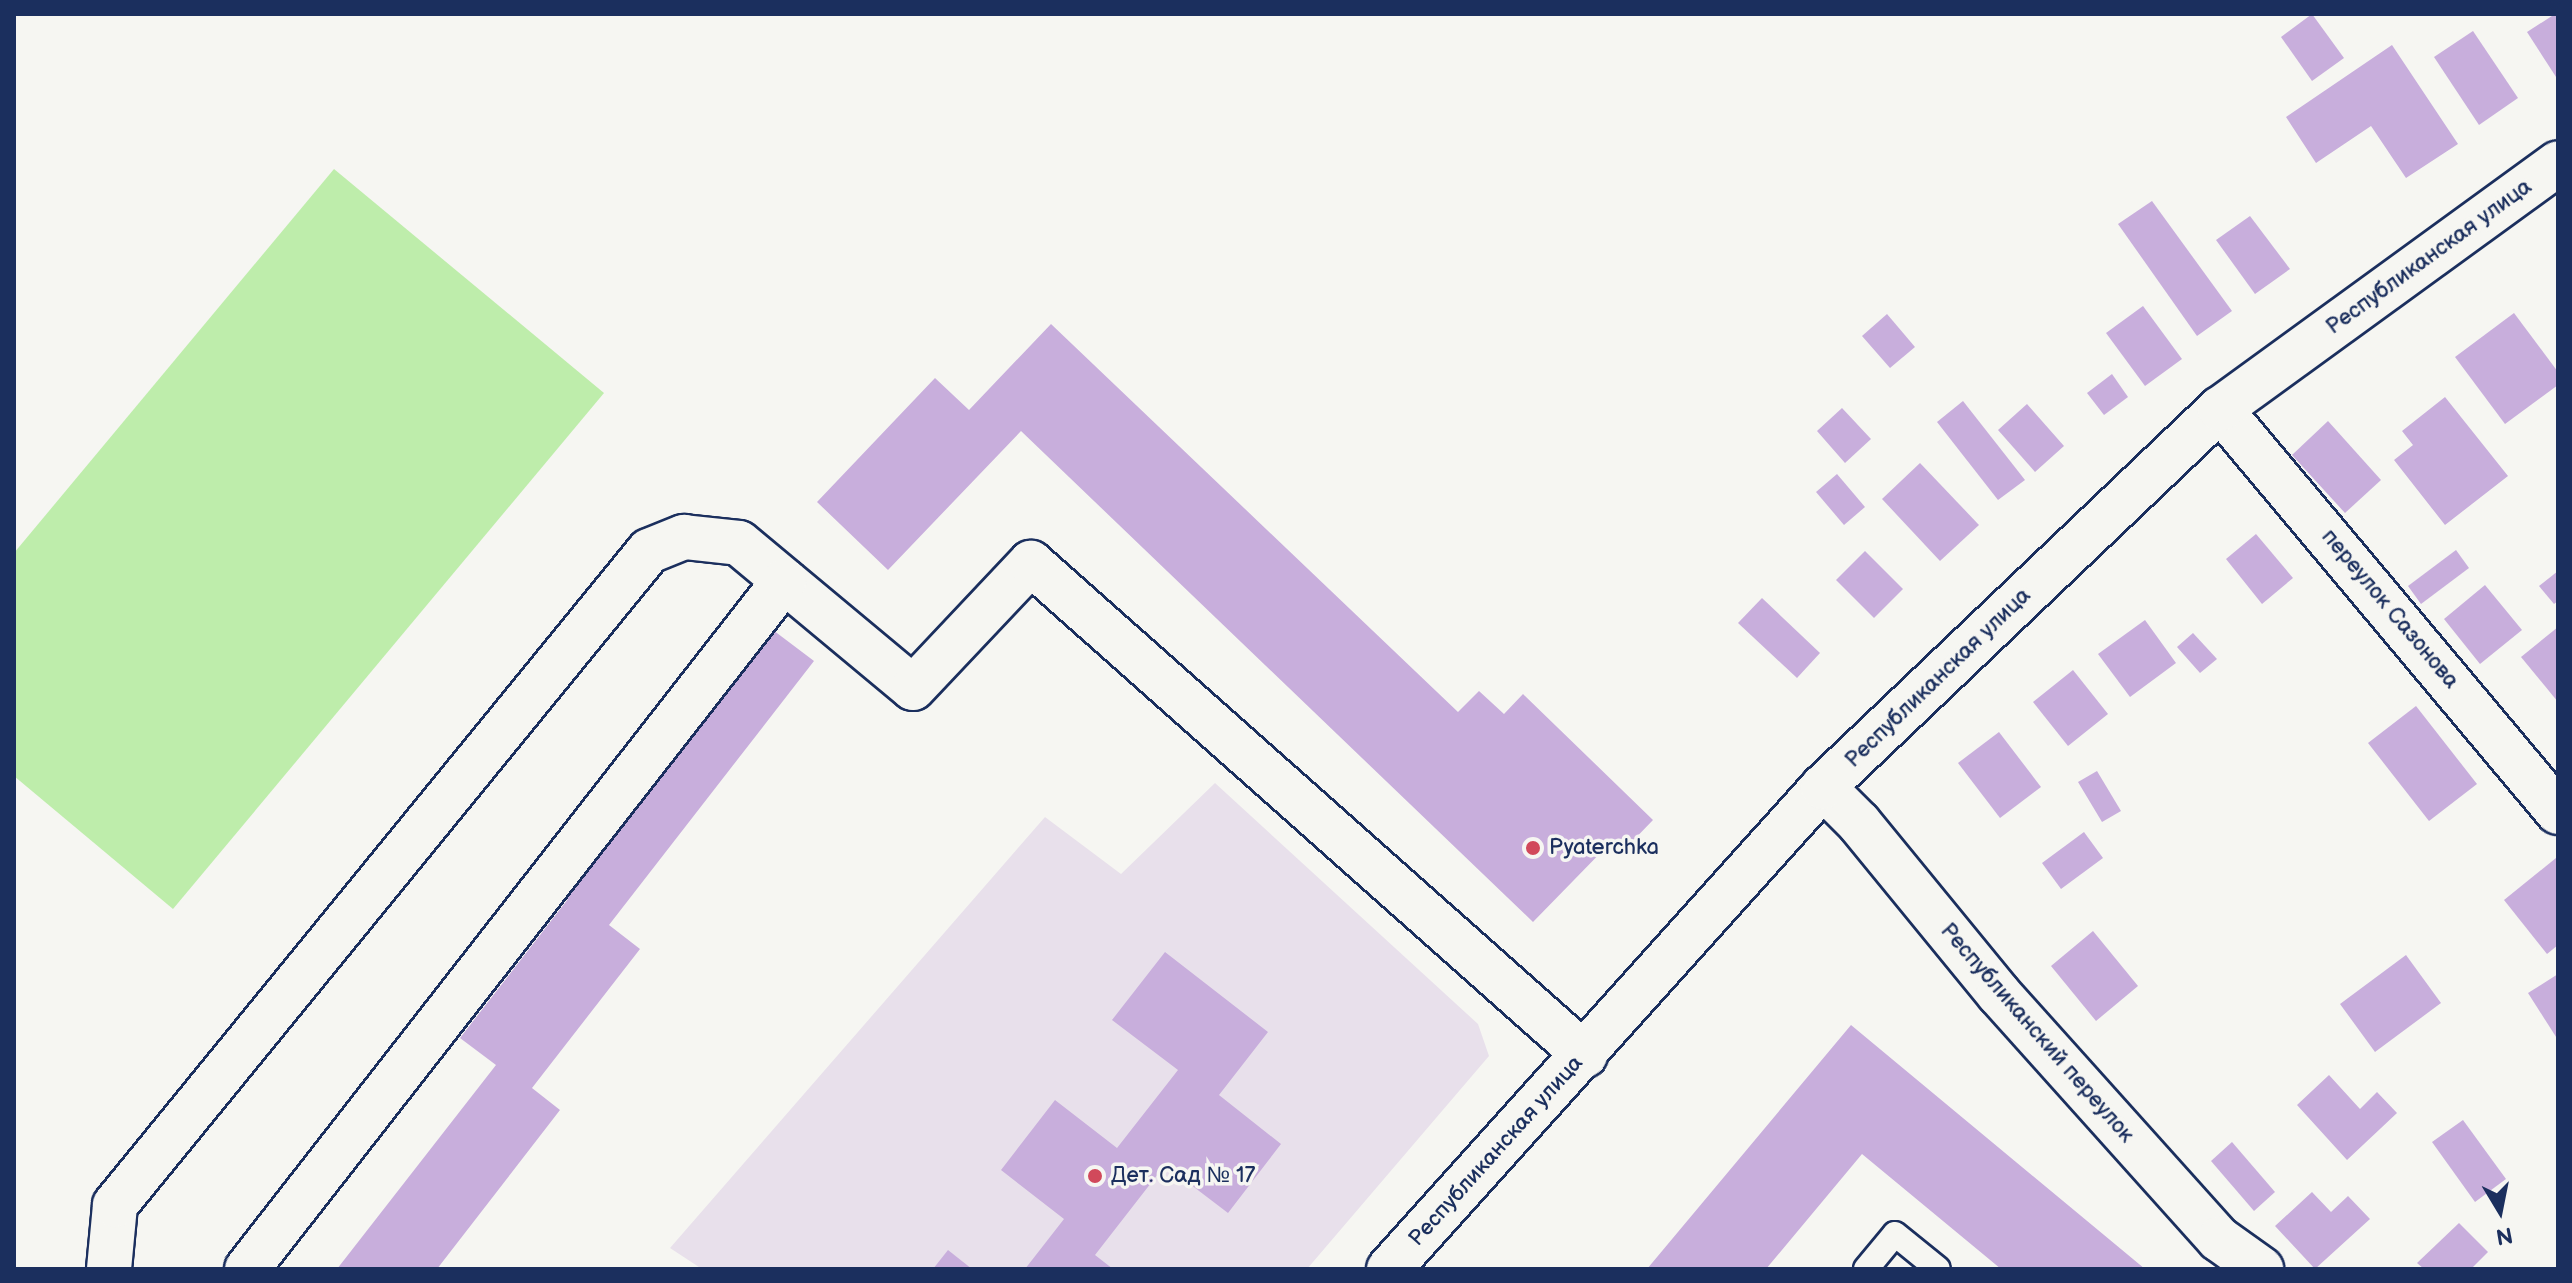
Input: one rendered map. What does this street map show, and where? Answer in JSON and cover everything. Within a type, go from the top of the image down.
[{"type":"street","name":"Республиканская улица","points":[[1389,1269],[1585,1055],[1823,787],[2220,409],[2558,163]]},
{"type":"street","name":"переулок Сазонова","points":[[2220,409],[2558,812]]},
{"type":"street","points":[[109,1269],[115,1205],[649,551],[684,537],[739,543],[913,688],[1031,563],[1585,1055]]},
{"type":"street","points":[[247,1269],[784,581]]},
{"type":"street","name":"Республиканский переулок","points":[[1823,787],[1859,823],[1999,994],[2219,1239],[2261,1269]]},
{"type":"lane","points":[[1866,1269],[1895,1234],[1938,1269]]},
{"type":"shaded area","points":[[1215,783],[1478,1024],[1489,1056],[1307,1269],[702,1269],[670,1248],[1045,817],[1121,874]]},
{"type":"green space","points":[[334,169],[604,393],[173,909],[14,776],[14,553]]},
{"type":"building","points":[[2312,14],[2344,58],[2312,81],[2281,37]]},
{"type":"building","points":[[2558,14],[2558,80],[2527,32]]},
{"type":"building","points":[[2473,31],[2518,98],[2479,125],[2434,57]]},
{"type":"building","points":[[2392,45],[2458,144],[2406,178],[2371,126],[2316,163],[2286,117]]},
{"type":"building","points":[[2152,201],[2232,311],[2197,336],[2118,224]]},
{"type":"building","points":[[2250,216],[2290,269],[2255,294],[2216,240]]},
{"type":"building","points":[[2143,306],[2182,359],[2145,386],[2106,333]]},
{"type":"building","points":[[2514,313],[2558,372],[2558,385],[2505,424],[2455,357]]},
{"type":"building","points":[[1887,314],[1915,347],[1890,368],[1862,336]]},
{"type":"building","points":[[1051,324],[1458,712],[1479,691],[1504,714],[1523,694],[1653,820],[1624,850],[1613,840],[1533,922],[1021,431],[888,570],[817,502],[935,378],[969,410]]},
{"type":"building","points":[[2112,374],[2128,397],[2104,415],[2087,393]]},
{"type":"building","points":[[2445,397],[2508,476],[2445,525],[2394,460],[2413,445],[2402,431]]},
{"type":"building","points":[[1963,401],[2025,480],[1998,500],[1937,422]]},
{"type":"building","points":[[2027,404],[2064,446],[2035,472],[1998,430]]},
{"type":"building","points":[[1842,408],[1871,439],[1845,463],[1817,431]]},
{"type":"building","points":[[2328,421],[2381,480],[2345,513],[2292,455]]},
{"type":"building","points":[[1920,463],[1979,525],[1940,561],[1882,499]]},
{"type":"building","points":[[1837,474],[1865,507],[1844,525],[1816,492]]},
{"type":"building","points":[[2256,534],[2293,578],[2262,604],[2226,559]]},
{"type":"building","points":[[2456,550],[2469,568],[2421,604],[2408,586]]},
{"type":"building","points":[[1865,551],[1903,589],[1874,618],[1836,580]]},
{"type":"building","points":[[2558,571],[2558,601],[2554,604],[2539,586]]},
{"type":"building","points":[[2485,585],[2522,630],[2480,664],[2444,619]]},
{"type":"building","points":[[1762,598],[1820,653],[1797,678],[1738,623]]},
{"type":"building","points":[[744,608],[814,661],[609,925],[640,949],[532,1088],[560,1110],[437,1269],[337,1269],[496,1065],[460,1038],[568,899],[536,874]]},
{"type":"building","points":[[2145,620],[2176,663],[2130,697],[2098,654]]},
{"type":"building","points":[[2558,627],[2558,702],[2521,657]]},
{"type":"building","points":[[2193,633],[2217,659],[2200,673],[2177,647]]},
{"type":"building","points":[[2073,670],[2108,714],[2068,746],[2033,702]]},
{"type":"building","points":[[2416,706],[2477,784],[2429,821],[2368,743]]},
{"type":"building","points":[[1999,732],[2041,787],[2000,818],[1958,763]]},
{"type":"building","points":[[2097,771],[2121,811],[2102,822],[2078,782]]},
{"type":"building","points":[[2084,832],[2103,858],[2061,889],[2042,863]]},
{"type":"building","points":[[2556,858],[2558,945],[2547,954],[2504,900]]},
{"type":"building","points":[[2093,931],[2138,986],[2096,1021],[2051,966]]},
{"type":"building","points":[[1165,952],[1268,1032],[1219,1095],[1281,1144],[1228,1213],[1165,1165],[1095,1255],[1113,1269],[1025,1269],[1064,1219],[1001,1170],[1055,1100],[1117,1148],[1178,1070],[1112,1020]]},
{"type":"building","points":[[2406,955],[2441,1003],[2375,1052],[2340,1004]]},
{"type":"building","points":[[2558,974],[2558,1040],[2528,993]]},
{"type":"building","points":[[1851,1025],[2145,1269],[2001,1269],[1862,1154],[1766,1269],[1647,1269]]},
{"type":"building","points":[[2329,1075],[2360,1109],[2377,1092],[2397,1113],[2347,1160],[2297,1105]]},
{"type":"building","points":[[2463,1120],[2506,1179],[2475,1202],[2432,1142]]},
{"type":"building","points":[[2232,1142],[2275,1192],[2254,1211],[2211,1161]]},
{"type":"building","points":[[2312,1192],[2331,1212],[2348,1196],[2370,1219],[2315,1269],[2275,1226]]},
{"type":"building","points":[[2459,1223],[2488,1252],[2471,1269],[2424,1269],[2417,1263]]},
{"type":"building","points":[[948,1250],[972,1269],[933,1269]]},
{"type":"place","name":"Pyaterchka","points":[[1533,848]]},
{"type":"place","name":"Дет. Сад № 17","points":[[1095,1176]]}]
